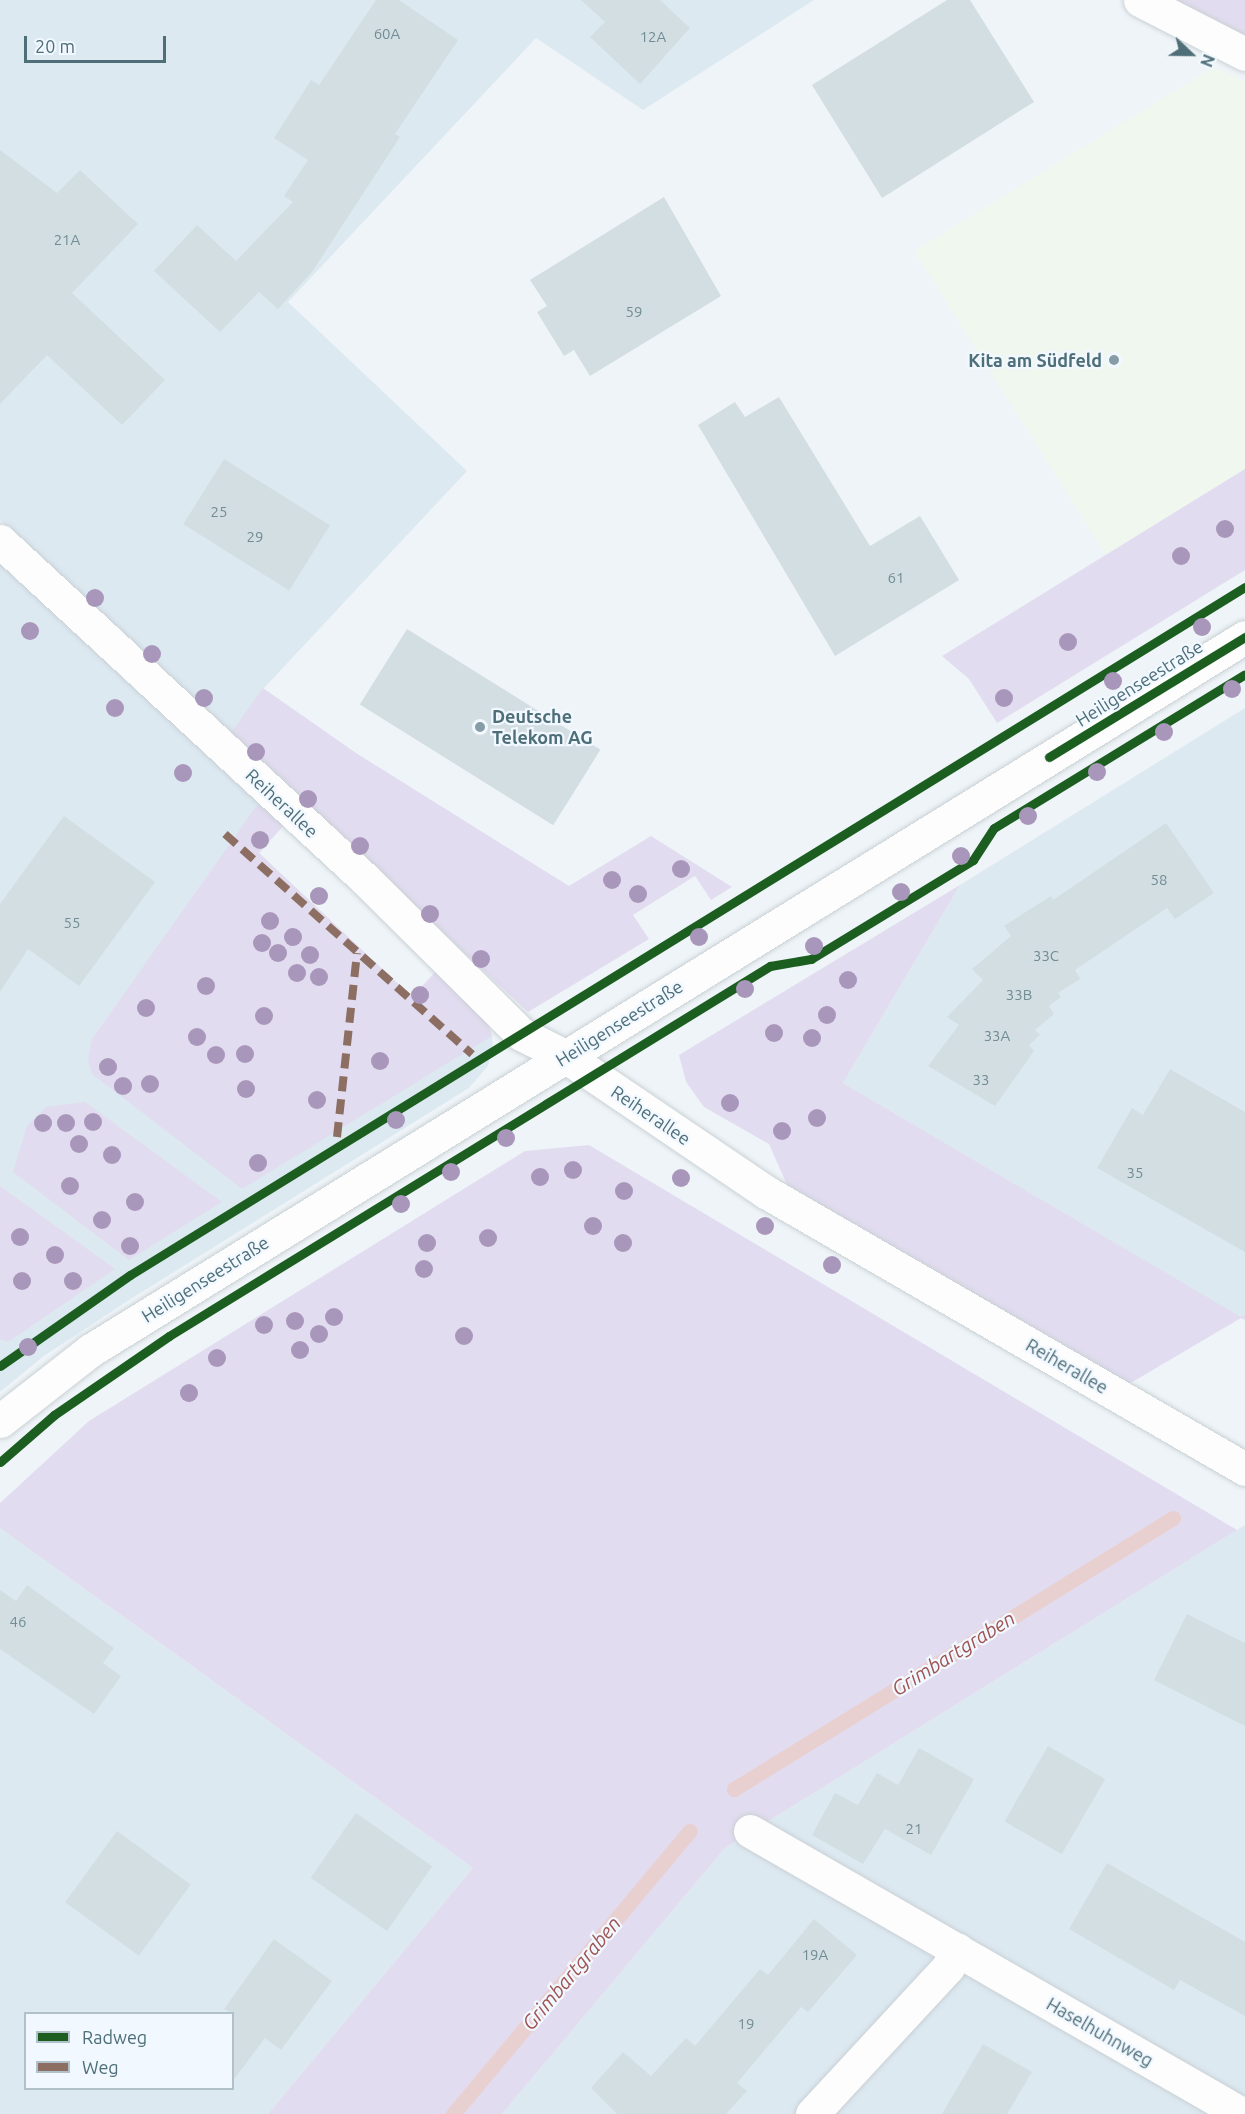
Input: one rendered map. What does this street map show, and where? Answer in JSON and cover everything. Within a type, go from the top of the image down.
[{"type":"street","points":[[1140,0],[1245,54]]},
{"type":"street","name":"Reiherallee","points":[[0,541],[381,895],[521,1034],[565,1056],[766,1192],[1245,1469]]},
{"type":"street","name":"Heiligenseestraße","points":[[0,1420],[90,1350],[1245,637]]},
{"type":"street","name":"Haselhuhnweg","points":[[750,1831],[1242,2114]]},
{"type":"street","points":[[812,2114],[948,1967],[958,1950]]},
{"type":"shaded area","points":[[0,0],[814,0],[643,110],[536,38],[288,302],[467,471],[264,688],[230,734],[0,520]]},
{"type":"shaded area","points":[[1172,0],[1245,0],[1245,41]]},
{"type":"shaded area","name":"Kita am Südfeld","points":[[1214,67],[1245,82],[1245,469],[1106,555],[914,251]]},
{"type":"shaded area","points":[[1245,469],[1245,570],[997,723],[969,679],[942,656]]},
{"type":"shaded area","points":[[0,562],[283,826],[259,853],[412,997],[491,1031],[493,1046],[488,1066],[469,1088],[126,1302],[44,1356],[0,1392]]},
{"type":"shaded area","points":[[263,688],[356,753],[569,886],[651,836],[732,887],[711,900],[695,876],[633,915],[649,939],[528,1012],[230,734]]},
{"type":"shaded area","points":[[1245,708],[1245,1315],[1241,1318],[843,1083],[960,885]]},
{"type":"shaded area","points":[[258,804],[283,826],[259,853],[412,997],[437,970],[486,1019],[492,1036],[242,1189],[92,1074],[88,1060],[92,1039]]},
{"type":"shaded area","points":[[960,885],[843,1083],[1241,1317],[1245,1315],[1245,1320],[1241,1318],[1129,1384],[787,1185],[769,1144],[704,1107],[686,1082],[679,1055]]},
{"type":"shaded area","points":[[85,1102],[222,1202],[129,1260],[13,1172],[27,1126],[46,1107]]},
{"type":"shaded area","points":[[589,1145],[1237,1530],[725,1848],[502,2114],[268,2114],[473,1868],[0,1528],[0,1503],[89,1421],[525,1151]]},
{"type":"shaded area","points":[[0,1186],[115,1269],[8,1342],[0,1339]]},
{"type":"shaded area","points":[[1245,1525],[1245,2114],[502,2114],[725,1848]]},
{"type":"shaded area","points":[[0,1528],[473,1868],[268,2114],[0,2114]]},
{"type":"building","points":[[376,0],[399,0],[458,40],[395,134],[400,137],[312,272],[278,309],[259,292],[220,332],[154,271],[197,225],[236,261],[293,202],[284,196],[308,160],[274,138],[311,80],[319,85]]},
{"type":"building","points":[[581,0],[660,0],[690,28],[640,84],[590,37],[605,22]]},
{"type":"building","points":[[947,0],[970,0],[1034,102],[882,198],[812,85]]},
{"type":"building","points":[[0,150],[57,193],[80,170],[138,224],[72,293],[165,380],[122,425],[47,355],[0,404]]},
{"type":"building","points":[[664,197],[721,296],[590,376],[574,350],[564,356],[537,312],[547,306],[530,280]]},
{"type":"building","points":[[779,397],[870,546],[920,516],[959,580],[835,656],[698,425],[735,402],[745,417]]},
{"type":"building","points":[[224,459],[330,525],[289,591],[183,524]]},
{"type":"building","name":"Deutsche Telekom AG","points":[[407,629],[600,750],[553,825],[360,704]]},
{"type":"building","points":[[64,816],[155,882],[79,986],[28,949],[0,992],[0,904]]},
{"type":"building","points":[[1166,823],[1214,893],[1175,919],[1167,908],[1075,970],[1080,979],[1058,993],[1061,997],[1049,1006],[1054,1014],[1035,1030],[1040,1035],[1029,1045],[1034,1051],[995,1106],[928,1066],[959,1025],[947,1017],[983,980],[972,969],[1011,936],[1004,926],[1051,896],[1053,900]]},
{"type":"building","points":[[1170,1069],[1245,1112],[1245,1252],[1097,1168],[1132,1108],[1143,1115]]},
{"type":"building","points":[[27,1585],[114,1648],[103,1663],[121,1676],[94,1714],[0,1649],[0,1590],[16,1601]]},
{"type":"building","points":[[1187,1614],[1245,1643],[1245,1726],[1154,1680]]},
{"type":"building","points":[[1048,1746],[1105,1779],[1062,1854],[1004,1821]]},
{"type":"building","points":[[919,1748],[974,1779],[931,1855],[885,1829],[863,1864],[812,1835],[835,1793],[858,1805],[877,1773],[898,1785]]},
{"type":"building","points":[[356,1813],[432,1866],[387,1931],[311,1878]]},
{"type":"building","points":[[117,1831],[191,1884],[139,1956],[65,1902]]},
{"type":"building","points":[[1107,1863],[1245,1942],[1245,2016],[1180,1980],[1174,1990],[1069,1929]]},
{"type":"building","points":[[814,1919],[857,1955],[808,2012],[801,2007],[737,2083],[747,2091],[726,2114],[617,2114],[591,2088],[623,2052],[651,2076],[686,2038],[695,2046],[760,1969],[768,1975]]},
{"type":"building","points":[[274,1939],[332,1981],[281,2050],[265,2038],[234,2079],[234,2012],[224,2009]]},
{"type":"building","points":[[983,2044],[1032,2072],[1007,2114],[942,2114]]},
{"type":"waterway","name":"Grimbartgraben","points":[[734,1789],[1173,1518]]},
{"type":"waterway","name":"Grimbartgraben","points":[[453,2114],[690,1831]]},
{"type":"marked path","points":[[225,834],[472,1054]]},
{"type":"marked path","points":[[337,1137],[357,953]]},
{"type":"cycle path","points":[[0,1366],[130,1275],[1245,587]]},
{"type":"cycle path","points":[[1049,757],[1245,637]]},
{"type":"cycle path","points":[[0,1462],[54,1415],[169,1336],[770,966],[811,959],[973,860],[994,828],[1245,674]]},
{"type":"place","name":"Kita am Südfeld","points":[[1114,360]]},
{"type":"place","name":"Deutsche Telekom AG","points":[[480,727]]}]
